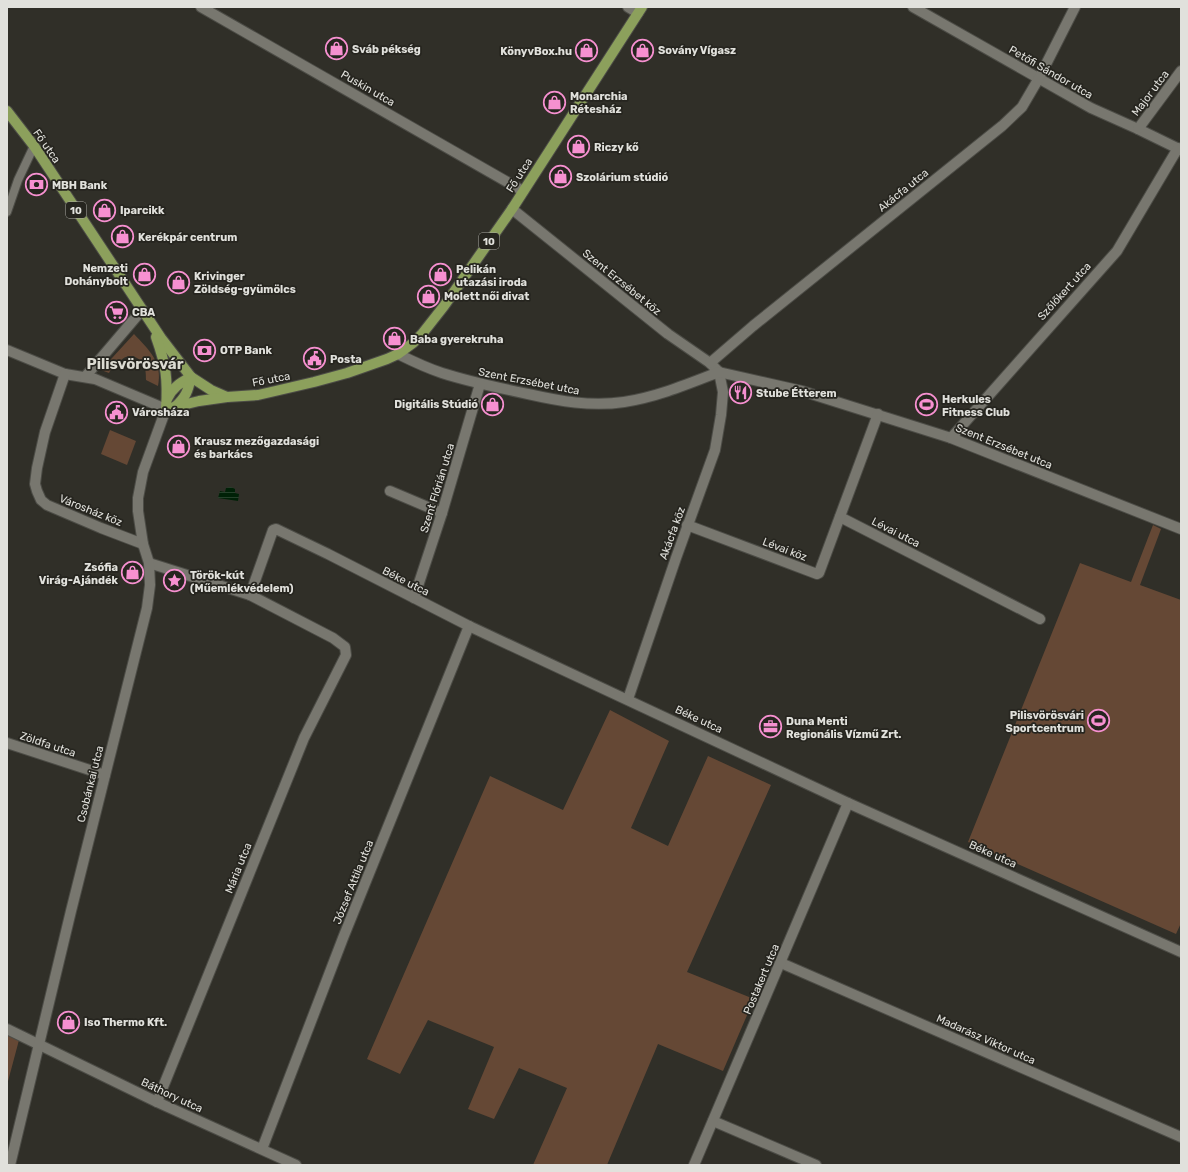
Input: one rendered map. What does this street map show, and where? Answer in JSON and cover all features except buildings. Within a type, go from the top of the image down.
[{"type":"main road","name":"Fő utca","points":[[7,111],[34,146],[150,322],[191,377],[227,397],[258,395],[286,390],[347,373],[398,354],[413,343],[425,330],[512,209],[640,10]]},
{"type":"main road","points":[[150,322],[164,361],[169,405]]},
{"type":"main road","points":[[169,405],[182,400],[187,393],[191,377]]},
{"type":"main road","points":[[169,405],[171,391],[175,386],[191,377]]},
{"type":"main road","points":[[169,405],[227,397]]},
{"type":"street","name":"Puskin utca","points":[[201,7],[523,191]]},
{"type":"street","points":[[628,7],[640,10]]},
{"type":"street","name":"Petőfi Sándor utca","points":[[913,7],[1091,108],[1180,149]]},
{"type":"street","name":"Akácfa utca","points":[[710,363],[753,326],[1002,126],[1022,107],[1039,78],[1075,7]]},
{"type":"street","name":"Major utca","points":[[1138,129],[1181,71]]},
{"type":"street","points":[[7,212],[18,180],[34,146]]},
{"type":"street","name":"Szőlőkert utca","points":[[951,438],[1117,251],[1180,149]]},
{"type":"street","name":"Szent Erzsébet köz","points":[[512,209],[668,334],[710,363],[719,372]]},
{"type":"street","points":[[85,377],[142,310]]},
{"type":"street","points":[[7,350],[65,374],[95,379],[169,405]]},
{"type":"street","name":"Szent Erzsébet utca","points":[[398,354],[441,373],[480,384],[561,401],[600,404],[651,397],[719,372],[802,391],[951,438],[1181,529]]},
{"type":"street","name":"Akácfa köz","points":[[628,699],[715,450],[723,392],[719,372]]},
{"type":"street","name":"Városház köz","points":[[65,374],[45,432],[37,468],[35,484],[41,500],[47,506],[143,544]]},
{"type":"street","name":"Szent Flórián utca","points":[[414,598],[442,513],[480,384]]},
{"type":"street","name":"Csobánkai utca","points":[[10,1165],[38,1045],[147,608],[150,585],[149,563],[143,544],[138,510],[140,486],[143,472],[169,405]]},
{"type":"street","points":[[840,517],[878,414]]},
{"type":"street","points":[[390,491],[442,513]]},
{"type":"street","name":"Lévai köz","points":[[688,525],[817,574],[819,573],[840,517]]},
{"type":"street","name":"Lévai utca","points":[[840,517],[1040,618]]},
{"type":"street","name":"Béke utca","points":[[250,595],[273,530],[276,529],[469,626],[848,803],[1181,952]]},
{"type":"street","points":[[149,563],[250,595]]},
{"type":"street","name":"Mária utca","points":[[157,1102],[304,738],[346,655],[345,647],[326,634],[250,595]]},
{"type":"street","name":"József Attila utca","points":[[262,1149],[343,938],[469,626]]},
{"type":"street","name":"Zöldfa utca","points":[[7,743],[105,775]]},
{"type":"street","name":"Postakert utca","points":[[694,1165],[848,803]]},
{"type":"street","name":"Madarász Viktor utca","points":[[781,963],[1181,1137]]},
{"type":"street","name":"Báthory utca","points":[[7,1029],[157,1102],[296,1165]]},
{"type":"street","points":[[712,1121],[816,1165]]},
{"type":"shaded area","points":[[134,334],[150,351],[157,363],[159,378],[158,386],[146,380],[144,365],[140,360],[133,356],[123,358],[116,367],[113,365],[109,373],[101,370]]},
{"type":"shaded area","points":[[110,430],[136,441],[127,465],[101,454]]},
{"type":"shaded area","points":[[231,487],[235,489],[235,493],[239,494],[238,501],[218,498],[220,491],[225,492],[226,488]]},
{"type":"shaded area","name":"Pilisvörösvári Sportcentrum","points":[[1153,525],[1161,529],[1140,585],[1181,600],[1181,923],[1176,934],[968,842],[1080,563],[1131,582]]},
{"type":"shaded area","points":[[610,710],[669,741],[631,828],[668,846],[708,756],[771,785],[687,972],[754,999],[723,1071],[658,1044],[607,1165],[533,1165],[567,1088],[519,1068],[494,1119],[468,1109],[494,1047],[428,1020],[400,1074],[367,1059],[490,776],[563,810]]},
{"type":"shaded area","points":[[7,1035],[19,1040],[7,1085]]},
{"type":"place","name":"Sváb pékség","points":[[336,49]]},
{"type":"place","name":"Sovány Vígasz","points":[[642,50]]},
{"type":"place","name":"KönyvBox.hu","points":[[587,51]]},
{"type":"place","name":"Monarchia Rétesház","points":[[555,102]]},
{"type":"place","name":"Riczy kő","points":[[579,147]]},
{"type":"place","name":"Szolárium stúdió","points":[[561,177]]},
{"type":"place","name":"MBH Bank","points":[[36,185]]},
{"type":"place","name":"Iparcikk","points":[[105,210]]},
{"type":"place","name":"Kerékpár centrum","points":[[123,237]]},
{"type":"place","name":"Nemzeti Dohánybolt","points":[[144,274]]},
{"type":"place","name":"Pelikán utazási iroda","points":[[441,275]]},
{"type":"place","name":"Krivinger Zöldség-gyümölcs","points":[[179,282]]},
{"type":"place","name":"Molett női divat","points":[[429,296]]},
{"type":"place","name":"CBA","points":[[117,312]]},
{"type":"place","name":"Baba gyerekruha","points":[[394,339]]},
{"type":"place","name":"OTP Bank","points":[[205,350]]},
{"type":"place","name":"Posta","points":[[315,359]]},
{"type":"place","name":"Stube Étterem","points":[[741,393]]},
{"type":"place","name":"Digitális Stúdió","points":[[493,404]]},
{"type":"place","name":"Herkules Fitness Club","points":[[926,405]]},
{"type":"place","name":"Városháza","points":[[116,412]]},
{"type":"place","name":"Krausz mezőgazdasági és barkács","points":[[178,447]]},
{"type":"place","name":"Zsófia Virág-Ajándék","points":[[133,573]]},
{"type":"place","name":"Török-kút (Műemlékvédelem)","points":[[174,581]]},
{"type":"place","name":"Pilisvörösvári Sportcentrum","points":[[1099,721]]},
{"type":"place","name":"Duna Menti Regionális Vízmű Zrt.","points":[[770,727]]},
{"type":"place","name":"Iso Thermo Kft.","points":[[68,1022]]},
{"type":"district","name":"Pilisvörösvár","points":[[135,364]]}]
